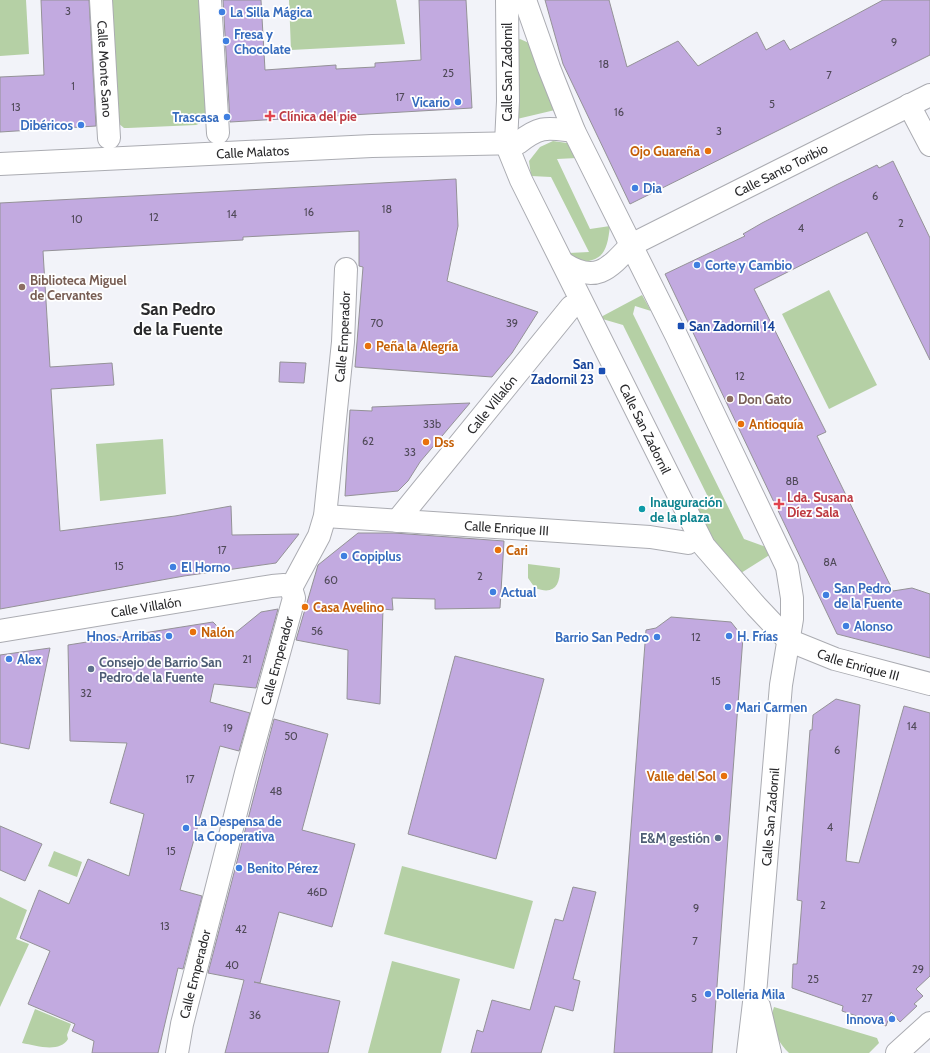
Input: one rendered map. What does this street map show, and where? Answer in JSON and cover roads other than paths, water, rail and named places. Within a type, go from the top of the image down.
[{"type":"street","name":"Calle Monte Sano","points":[[100,0],[109,138]]},
{"type":"street","points":[[210,0],[218,133]]},
{"type":"street","name":"Calle San Zadornil","points":[[507,0],[508,101],[506,143],[521,180],[704,546],[756,606],[788,640]]},
{"type":"street","name":"Calle San Zadornil","points":[[525,0],[548,68],[574,131],[676,335],[787,567],[792,598],[792,619],[781,684],[755,994],[748,1053]]},
{"type":"street","name":"Calle Santo Toribio","points":[[631,245],[930,95]]},
{"type":"street","points":[[909,105],[930,145]]},
{"type":"street","name":"Calle San Zadornil","points":[[506,143],[518,143],[538,129],[548,128],[574,131]]},
{"type":"street","name":"Calle Malatos","points":[[0,164],[364,147],[506,143]]},
{"type":"street","points":[[563,263],[577,272],[591,274],[604,270],[613,265],[631,245]]},
{"type":"street","name":"Calle Emperador","points":[[177,1053],[182,1024],[246,773],[294,598],[291,588],[319,536],[325,516],[330,482],[343,342],[346,269]]},
{"type":"street","name":"Calle Villalón","points":[[397,521],[571,307]]},
{"type":"street","name":"Calle Enrique III","points":[[325,516],[650,537],[688,543]]},
{"type":"street","name":"Calle Villalón","points":[[0,631],[272,586],[284,586],[291,588]]},
{"type":"street","name":"Calle Enrique III","points":[[788,640],[835,659],[930,684]]},
{"type":"street","name":"Calle San Zadornil","points":[[755,994],[770,1053]]},
{"type":"street","points":[[897,1053],[930,1023]]},
{"type":"place","name":"La Silla Mágica","points":[[222,12]]},
{"type":"place","name":"Fresa y Chocolate","points":[[226,41]]},
{"type":"place","name":"Vicario","points":[[458,102]]},
{"type":"place","name":"Clínica del pie","points":[[270,116]]},
{"type":"place","name":"Trascasa","points":[[227,117]]},
{"type":"place","name":"Dibéricos","points":[[81,125]]},
{"type":"place","name":"Ojo Guareña","points":[[708,151]]},
{"type":"place","name":"Dia","points":[[635,188]]},
{"type":"place","name":"Corte y Cambio","points":[[697,265]]},
{"type":"place","name":"Biblioteca Miguel de Cervantes","points":[[22,287]]},
{"type":"place","name":"San Zadornil 14","points":[[681,326]]},
{"type":"place","name":"Peña la Alegría","points":[[368,346]]},
{"type":"place","name":"San Zadornil 23","points":[[602,371]]},
{"type":"place","name":"Don Gato","points":[[730,399]]},
{"type":"place","name":"Antioquía","points":[[741,424]]},
{"type":"place","name":"Dss","points":[[426,442]]},
{"type":"place","name":"Lda. Susana Díez Sala","points":[[779,504]]},
{"type":"place","name":"Inauguración de la plaza","points":[[642,509]]},
{"type":"place","name":"Cari","points":[[498,550]]},
{"type":"place","name":"Copiplus","points":[[344,556]]},
{"type":"place","name":"El Horno","points":[[173,567]]},
{"type":"place","name":"Actual","points":[[493,592]]},
{"type":"place","name":"San Pedro de la Fuente","points":[[826,595]]},
{"type":"place","name":"Casa Avelino","points":[[305,607]]},
{"type":"place","name":"Alonso","points":[[846,626]]},
{"type":"place","name":"Nalón","points":[[193,632]]},
{"type":"place","name":"Hnos. Arribas","points":[[169,636]]},
{"type":"place","name":"H. Frías","points":[[729,636]]},
{"type":"place","name":"Barrio San Pedro","points":[[657,637]]},
{"type":"place","name":"Alex","points":[[9,659]]},
{"type":"place","name":"Consejo de Barrio San Pedro de la Fuente","points":[[91,669]]},
{"type":"place","name":"Mari Carmen","points":[[728,707]]},
{"type":"place","name":"Valle del Sol","points":[[724,776]]},
{"type":"place","name":"La Despensa de la Cooperativa","points":[[186,828]]},
{"type":"place","name":"E&M gestión","points":[[718,838]]},
{"type":"place","name":"Benito Pérez","points":[[239,868]]},
{"type":"place","name":"Polleria Mila","points":[[708,994]]},
{"type":"place","name":"Innova","points":[[892,1019]]},
{"type":"district","name":"San Pedro de la Fuente","points":[[178,319]]}]
